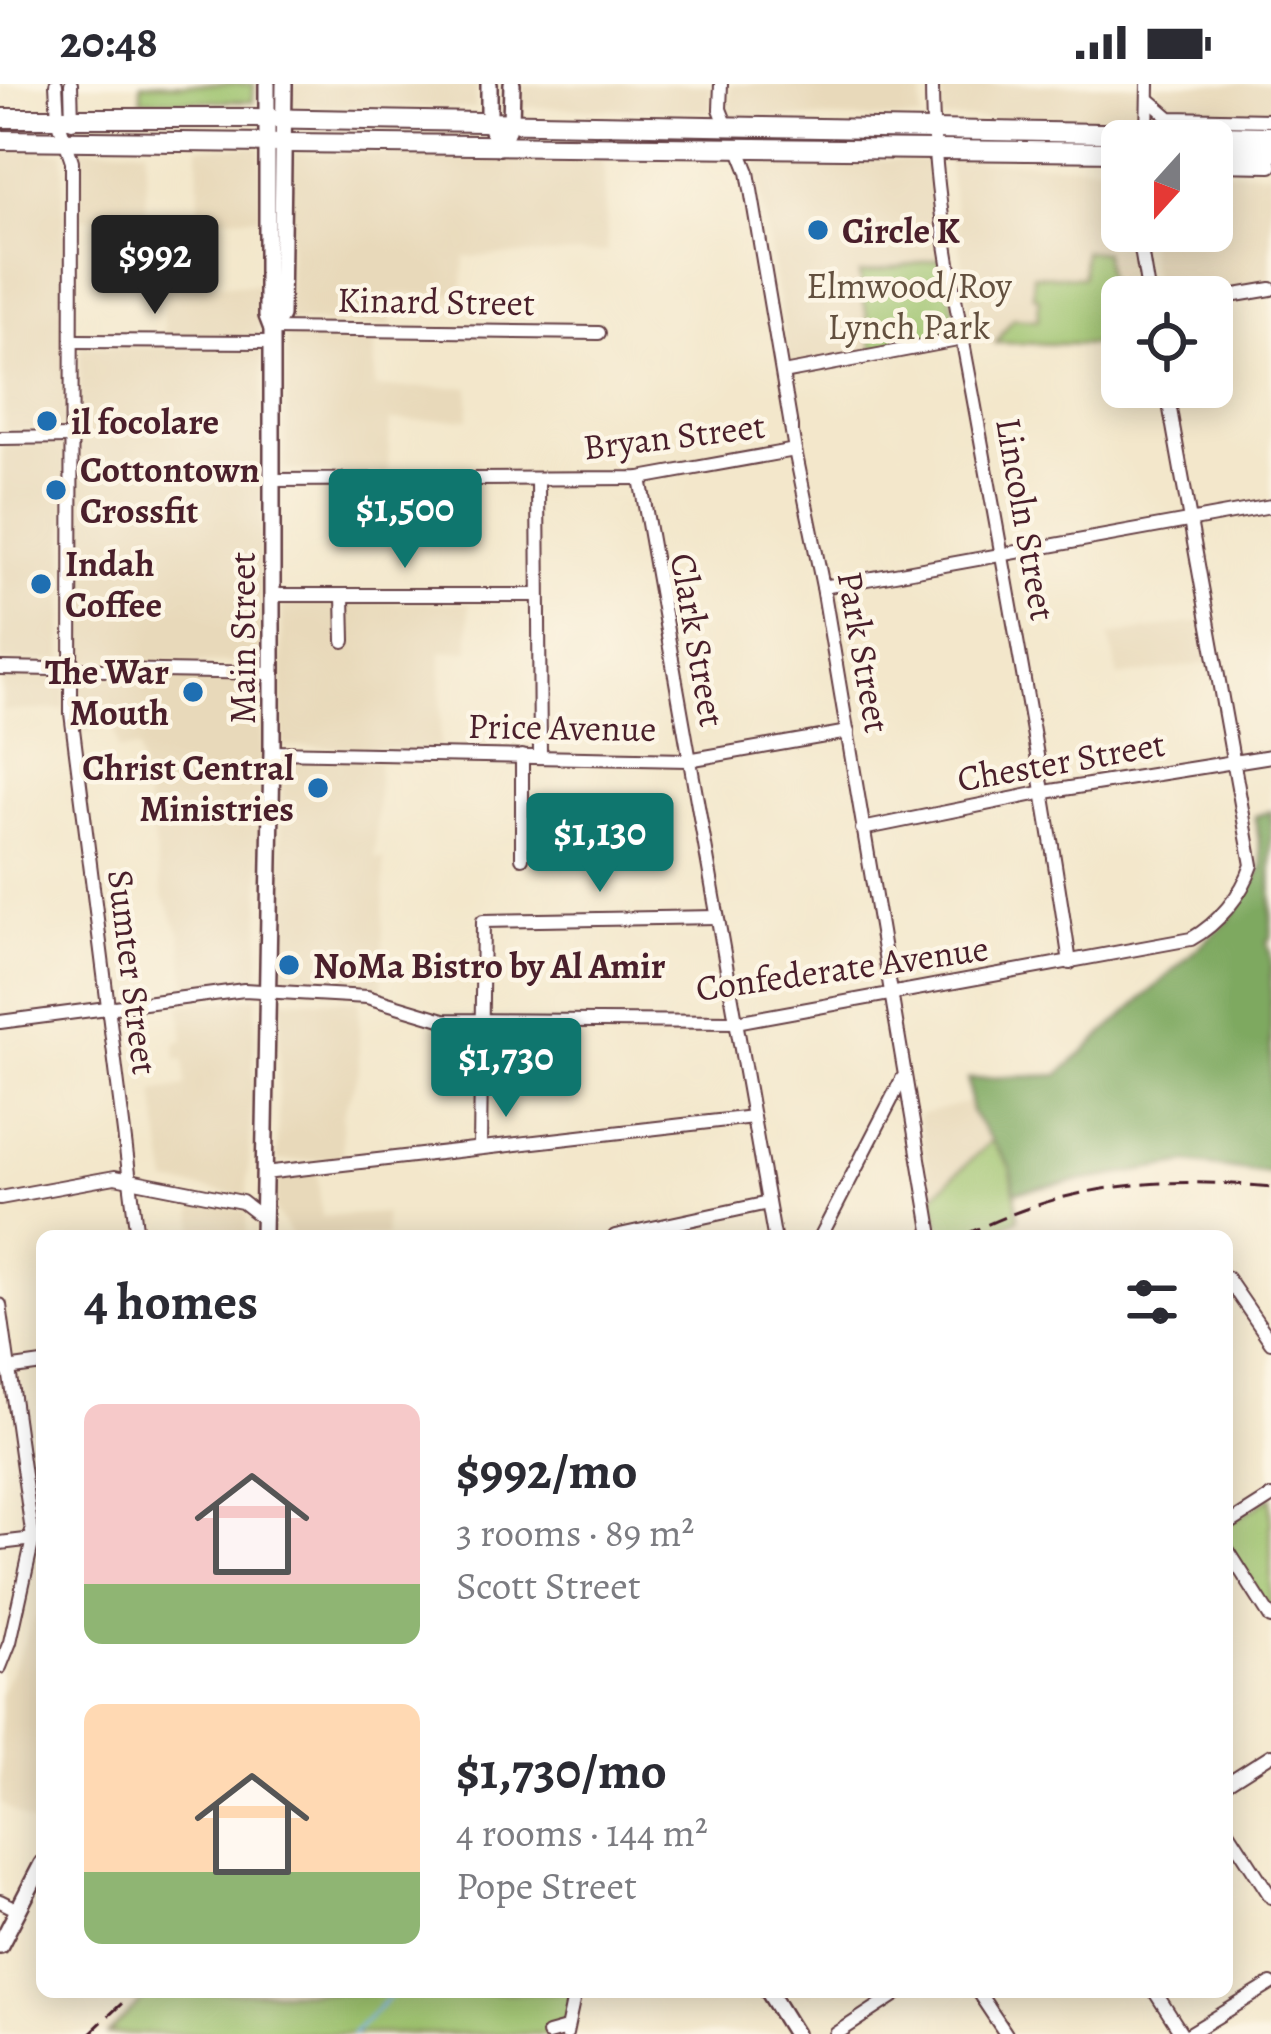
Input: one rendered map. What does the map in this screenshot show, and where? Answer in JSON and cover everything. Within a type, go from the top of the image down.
[{"type":"highway","points":[[0,118],[726,126],[1101,151]]},
{"type":"highway","points":[[1233,137],[1271,136]]},
{"type":"highway","points":[[0,140],[740,149],[1101,138]]},
{"type":"highway","points":[[1233,153],[1271,153]]},
{"type":"main road","name":"Main Street","points":[[267,84],[275,118]]},
{"type":"main road","name":"Main Street","points":[[263,1227],[272,752],[272,335],[267,316],[275,118],[284,84]]},
{"type":"main road","points":[[489,84],[489,122],[499,147]]},
{"type":"main road","points":[[499,147],[511,122],[512,84]]},
{"type":"main road","points":[[0,1945],[36,1875]]},
{"type":"main road","points":[[773,1998],[795,2034]]},
{"type":"street","name":"Sumter Street","points":[[56,84],[72,157],[70,712],[136,1230]]},
{"type":"street","name":"Sumter Street","points":[[65,119],[71,84]]},
{"type":"street","name":"Park Street","points":[[721,84],[720,109],[748,172],[795,450],[824,587],[931,1230]]},
{"type":"street","name":"Lincoln Street","points":[[932,84],[933,140],[963,339],[1045,792],[1070,963]]},
{"type":"street","points":[[1148,92],[1170,118],[1271,120]]},
{"type":"street","points":[[1233,165],[1271,166]]},
{"type":"street","points":[[1233,296],[1271,290]]},
{"type":"street","name":"Kinard Street","points":[[72,341],[599,333]]},
{"type":"street","points":[[783,373],[963,339]]},
{"type":"street","points":[[1170,408],[1233,762]]},
{"type":"street","points":[[0,438],[71,437]]},
{"type":"street","name":"Bryan Street","points":[[272,480],[640,478],[795,450]]},
{"type":"street","name":"Clark Street","points":[[640,478],[773,1230]]},
{"type":"street","points":[[538,480],[540,756]]},
{"type":"street","points":[[824,587],[1271,506]]},
{"type":"street","points":[[272,595],[538,595]]},
{"type":"street","points":[[343,595],[344,641]]},
{"type":"street","points":[[0,668],[271,673]]},
{"type":"street","name":"Price Avenue","points":[[272,752],[688,760],[848,732]]},
{"type":"street","points":[[522,756],[522,858]]},
{"type":"street","name":"Chester Street","points":[[862,829],[1045,792],[1271,756]]},
{"type":"street","name":"Confederate Avenue","points":[[0,1022],[268,990],[367,997],[434,1018],[484,1022],[736,1022],[1191,939],[1226,909],[1252,866],[1233,762]]},
{"type":"street","points":[[481,1147],[483,921],[717,917]]},
{"type":"street","points":[[824,1230],[903,1078]]},
{"type":"street","points":[[264,1173],[753,1117]]},
{"type":"street","points":[[2,1196],[115,1177],[242,1202],[263,1227]]},
{"type":"street","points":[[643,1230],[768,1203]]},
{"type":"street","points":[[1233,1287],[1271,1342]]},
{"type":"street","points":[[0,1305],[4,1369],[36,1534]]},
{"type":"street","points":[[4,1369],[36,1365]]},
{"type":"street","points":[[1233,1521],[1271,1497]]},
{"type":"street","points":[[0,1543],[36,1539]]},
{"type":"street","points":[[0,1667],[36,1543]]},
{"type":"street","points":[[1233,1558],[1271,1618]]},
{"type":"street","points":[[1233,1779],[1271,1755]]},
{"type":"street","points":[[1233,1838],[1271,1897]]},
{"type":"street","points":[[0,1901],[16,1910]]},
{"type":"street","points":[[1159,1998],[1186,2034],[1271,1984]]},
{"type":"street","points":[[548,2034],[566,2032],[574,1998]]},
{"type":"street","points":[[836,2034],[891,1998]]},
{"type":"street","points":[[983,1998],[1006,2034]]},
{"type":"shaded area","points":[[291,84],[476,84],[475,109],[290,106]]},
{"type":"shaded area","points":[[523,84],[710,84],[710,112],[522,107]]},
{"type":"shaded area","points":[[731,84],[922,84],[921,119],[730,117]]},
{"type":"shaded area","points":[[943,84],[1140,84],[1139,120],[943,119]]},
{"type":"shaded area","points":[[1157,84],[1271,84],[1271,114],[1156,113]]},
{"type":"shaded area","points":[[198,147],[261,147],[261,217],[199,217]]},
{"type":"shaded area","points":[[78,148],[146,148],[146,218],[79,218]]},
{"type":"shaded area","points":[[0,150],[63,152],[66,429],[5,430]]},
{"type":"shaded area","points":[[291,153],[603,156],[608,252],[465,257],[462,294],[392,294],[390,326],[289,322]]},
{"type":"shaded area","points":[[755,159],[927,161],[945,258],[874,353],[790,366]]},
{"type":"shaded area","points":[[948,160],[1101,165],[1101,252],[1132,252],[1136,276],[1101,276],[1101,346],[974,342]]},
{"type":"shaded area","points":[[1233,171],[1271,172],[1271,284],[1233,291],[1233,276],[1152,276],[1148,252],[1233,252]]},
{"type":"shaded area","points":[[164,284],[260,285],[260,338],[164,337]]},
{"type":"shaded area","points":[[375,335],[375,388],[469,387],[469,419],[390,421],[388,474],[285,470],[287,336]]},
{"type":"shaded area","points":[[80,346],[262,350],[261,663],[79,661]]},
{"type":"shaded area","points":[[3,444],[67,444],[63,660],[1,662]]},
{"type":"shaded area","points":[[282,599],[469,603],[469,651],[441,652],[440,750],[282,746]]},
{"type":"shaded area","points":[[1201,621],[1209,663],[1119,677],[1109,636]]},
{"type":"shaded area","points":[[2,672],[66,676],[65,709],[3,711]]},
{"type":"shaded area","points":[[78,675],[262,680],[260,982],[188,990],[180,932],[163,896],[138,749],[118,750],[114,727],[77,732]]},
{"type":"shaded area","points":[[379,759],[375,858],[384,859],[382,999],[280,986],[282,762]]},
{"type":"shaded area","points":[[257,997],[247,1196],[168,1183],[154,1092],[186,1086],[184,1059],[177,1060],[176,1043],[184,1040],[180,1005]]},
{"type":"shaded area","points":[[281,999],[359,1000],[359,1071],[342,1116],[343,1159],[277,1161]]},
{"type":"shaded area","points":[[970,1102],[971,1112],[992,1140],[933,1196],[918,1115]]},
{"type":"shaded area","points":[[317,1171],[322,1217],[385,1213],[386,1230],[288,1230],[274,1209],[277,1182],[283,1176]]},
{"type":"shaded area","points":[[192,1199],[247,1211],[246,1230],[195,1230]]},
{"type":"shaded area","points":[[36,1615],[36,1826],[0,1803],[0,1696]]},
{"type":"green space","points":[[141,84],[254,84],[253,102],[141,100]]},
{"type":"green space","points":[[1084,251],[1104,252],[1101,345],[996,343],[1013,318],[1038,320],[1033,275],[1083,277]]},
{"type":"green space","name":"Elmwood/Roy Lynch Park","points":[[945,258],[958,337],[874,353],[859,274]]},
{"type":"green space","points":[[1271,811],[1271,937],[1267,941],[1271,959],[1271,1174],[1188,1163],[1014,1192],[1011,1168],[971,1111],[968,1079],[1058,1075],[1230,919],[1263,867],[1255,816]]},
{"type":"green space","points":[[992,1140],[1012,1168],[1018,1219],[996,1230],[940,1230],[933,1196]]},
{"type":"green space","points":[[1271,1497],[1271,1618],[1233,1558],[1233,1521]]},
{"type":"green space","points":[[145,1998],[574,1998],[566,2034],[108,2034]]},
{"type":"waterway","points":[[352,2034],[388,1998]]},
{"type":"railway","points":[[976,1230],[1039,1204],[1113,1188],[1189,1183],[1271,1187]]},
{"type":"railway","points":[[89,2034],[128,1998]]},
{"type":"place","name":"Circle K","points":[[818,230]]},
{"type":"place","name":"il focolare","points":[[47,421]]},
{"type":"place","name":"Cottontown Crossfit","points":[[56,490]]},
{"type":"place","name":"Indah Coffee","points":[[41,584]]},
{"type":"place","name":"The War Mouth","points":[[193,692]]},
{"type":"place","name":"Christ Central Ministries","points":[[318,788]]},
{"type":"place","name":"NoMa Bistro by Al Amir","points":[[289,965]]}]
